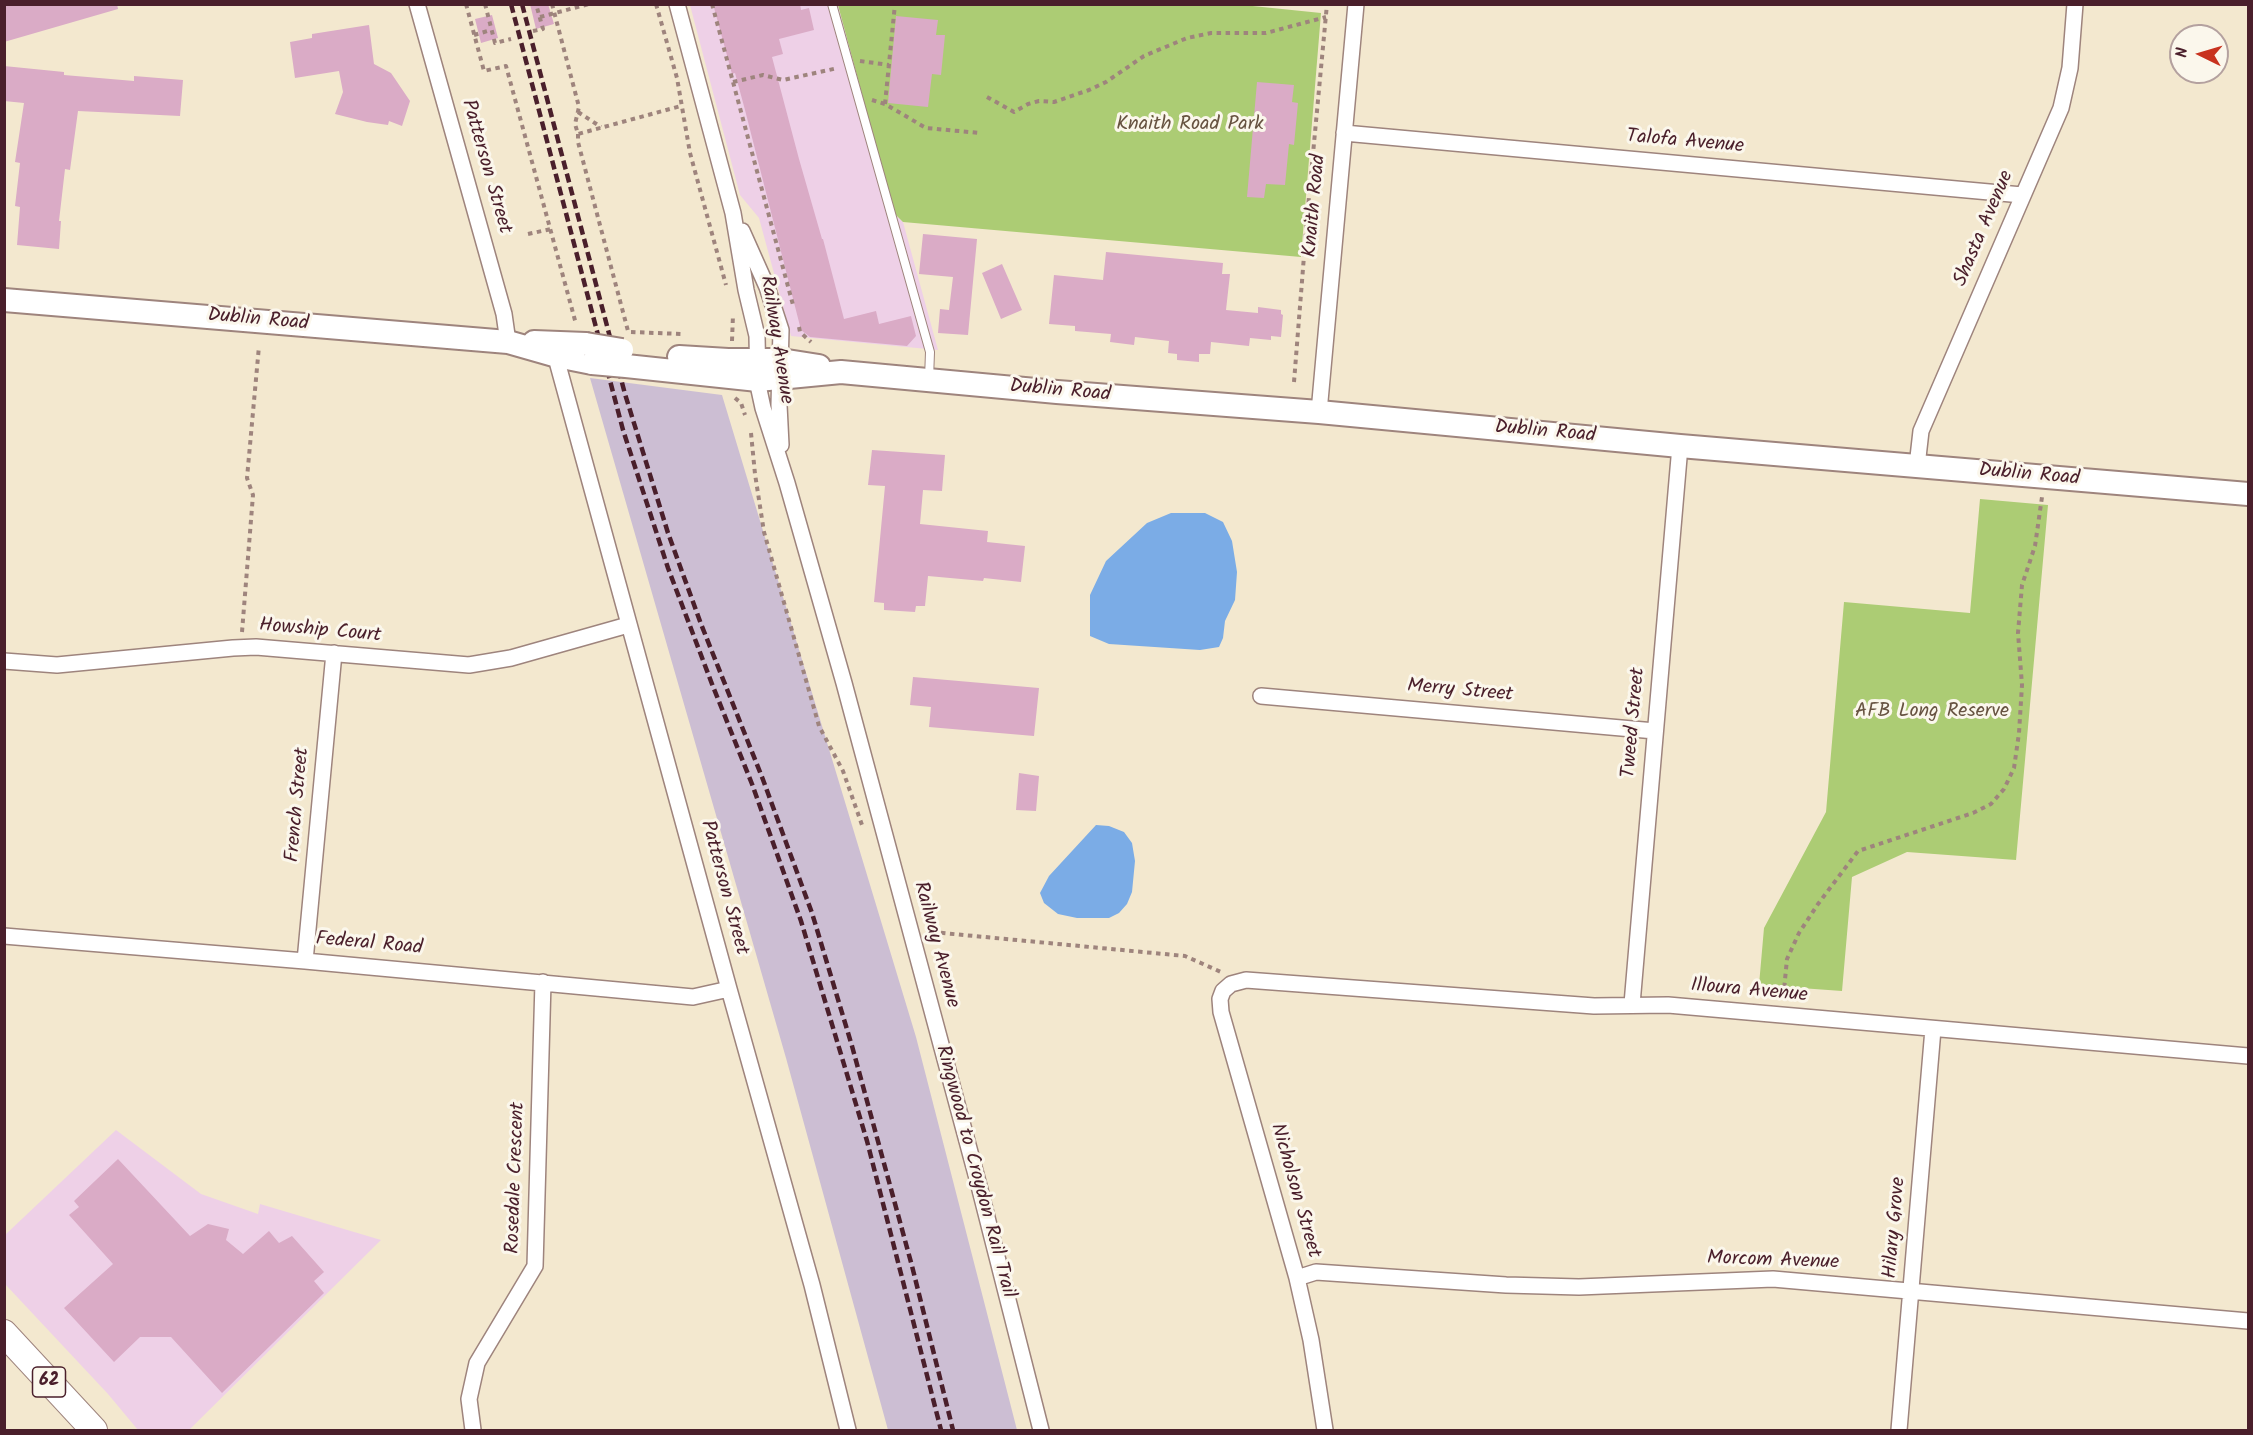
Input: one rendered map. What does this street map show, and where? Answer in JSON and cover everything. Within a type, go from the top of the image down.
[{"type":"main road","name":"Dublin Road","points":[[4,300],[509,342],[557,349],[585,345],[729,359],[758,370],[781,369],[809,363],[841,372],[1068,393],[1319,412],[1680,446],[2248,494]]},
{"type":"main road","name":"62","points":[[4,1333],[93,1431]]},
{"type":"street","name":"Patterson Street","points":[[417,4],[504,314],[509,342]]},
{"type":"street","name":"Railway Avenue","points":[[677,4],[733,213],[746,290],[757,336],[758,370],[763,408],[784,472],[847,695],[975,1172],[1041,1431]]},
{"type":"street","name":"Knaith Road","points":[[1319,412],[1356,4]]},
{"type":"street","name":"Shasta Avenue","points":[[1917,466],[1921,431],[2061,108],[2070,68],[2075,4]]},
{"type":"street","name":"Talofa Avenue","points":[[1344,133],[2022,195]]},
{"type":"street","name":"Railway Avenue","points":[[733,213],[762,276],[781,330],[779,415],[784,472]]},
{"type":"street","name":"Patterson Street","points":[[557,349],[628,625],[812,1285],[848,1431]]},
{"type":"street","name":"Tweed Street","points":[[1632,1004],[1680,446]]},
{"type":"street","name":"Howship Court","points":[[4,661],[57,665],[240,648],[334,653],[469,665],[511,658],[628,625]]},
{"type":"street","name":"French Street","points":[[305,961],[334,653]]},
{"type":"street","name":"Merry Street","points":[[1261,696],[1655,731]]},
{"type":"street","name":"Federal Road","points":[[4,936],[543,982],[693,998],[729,989]]},
{"type":"street","name":"Illoura Avenue","points":[[1246,980],[1594,1006],[1668,1005],[2248,1056]]},
{"type":"street","name":"Nicholson Street","points":[[1246,980],[1231,984],[1223,991],[1220,999],[1221,1012],[1297,1278],[1311,1340],[1325,1431]]},
{"type":"street","name":"Rosedale Crescent","points":[[474,1431],[469,1400],[477,1363],[535,1266],[543,982]]},
{"type":"street","name":"Hilary Grove","points":[[1899,1431],[1934,1029]]},
{"type":"street","name":"Morcom Avenue","points":[[1297,1278],[1316,1272],[1506,1285],[1579,1287],[1773,1279],[2248,1321]]},
{"type":"lane","points":[[832,4],[930,352],[929,380]]},
{"type":"path","points":[[466,4],[484,71],[506,66],[585,345]]},
{"type":"path","points":[[485,4],[495,43],[510,39]]},
{"type":"path","points":[[533,31],[543,29],[536,4]]},
{"type":"path","points":[[552,4],[579,107],[575,124],[578,142],[625,349]]},
{"type":"path","points":[[540,18],[589,4]]},
{"type":"path","points":[[656,4],[677,78],[690,153],[728,292]]},
{"type":"path","points":[[712,4],[794,309]]},
{"type":"path","points":[[885,104],[895,4]]},
{"type":"path","points":[[1294,382],[1327,4]]},
{"type":"path","points":[[987,97],[1014,112],[1028,104],[1039,101],[1054,102],[1089,90],[1106,82],[1144,56],[1187,38],[1210,33],[1266,33],[1326,17]]},
{"type":"path","points":[[474,35],[491,30]]},
{"type":"path","points":[[733,82],[763,75],[783,80],[848,66],[858,61],[889,65]]},
{"type":"path","points":[[857,95],[885,104],[926,128],[980,133]]},
{"type":"path","points":[[578,134],[681,106]]},
{"type":"path","points":[[578,112],[601,127]]},
{"type":"path","points":[[528,234],[551,229]]},
{"type":"path","points":[[730,304],[733,315],[728,391],[741,403],[748,422]]},
{"type":"path","points":[[797,320],[800,332],[811,342]]},
{"type":"path","points":[[240,648],[253,495],[247,478],[259,346]]},
{"type":"path","points":[[751,432],[764,532],[819,726],[843,771],[866,834]]},
{"type":"path","points":[[1776,1015],[1779,989],[1784,990],[1788,959],[1799,933],[1858,851],[1973,813],[1991,804],[2004,789],[2014,768],[2019,733],[2022,685],[2018,633],[2022,585],[2037,537],[2043,477]]},
{"type":"path","points":[[932,932],[1185,956],[1246,980]]},
{"type":"shaded area","points":[[690,5],[838,5],[894,213],[903,222],[938,350],[791,336],[759,218],[740,195]]},
{"type":"shaded area","points":[[590,378],[722,395],[916,1037],[1017,1430],[888,1430],[786,1058]]},
{"type":"shaded area","points":[[116,1130],[201,1194],[258,1214],[260,1204],[381,1240],[189,1430],[138,1430],[108,1394],[5,1284],[5,1235]]},
{"type":"green space","name":"Knaith Road Park","points":[[1233,4],[1321,13],[1301,257],[903,222],[894,213],[838,5]]},
{"type":"green space","name":"AFB Long Reserve","points":[[1980,499],[2048,505],[2016,860],[1907,852],[1852,877],[1842,991],[1759,985],[1764,928],[1826,812],[1844,602],[1970,613]]},
{"type":"water","points":[[1171,513],[1205,513],[1223,522],[1232,541],[1237,572],[1235,600],[1225,621],[1223,638],[1219,647],[1200,650],[1109,644],[1090,636],[1090,595],[1106,561],[1147,523]]},
{"type":"water","points":[[1096,825],[1109,826],[1124,832],[1132,843],[1135,861],[1132,892],[1127,904],[1119,913],[1109,918],[1077,918],[1058,914],[1044,903],[1040,893],[1049,876]]},
{"type":"building","points":[[4,4],[117,4],[118,9],[4,42]]},
{"type":"building","points":[[530,4],[548,4],[554,24],[536,29]]},
{"type":"building","points":[[713,4],[800,4],[801,10],[809,8],[814,30],[779,39],[783,54],[772,57],[844,319],[876,311],[879,324],[911,316],[916,336],[907,346],[810,337],[801,330],[745,110],[735,73],[732,74]]},
{"type":"building","points":[[492,15],[498,38],[481,43],[475,19]]},
{"type":"building","points":[[896,16],[938,20],[936,35],[945,35],[941,75],[932,74],[928,107],[888,103]]},
{"type":"building","points":[[369,25],[374,64],[391,73],[410,101],[402,126],[389,121],[388,125],[335,114],[343,92],[339,71],[295,78],[290,42],[312,38],[312,34]]},
{"type":"building","points":[[4,66],[64,72],[64,75],[134,81],[134,76],[183,80],[180,116],[78,111],[70,170],[65,169],[59,221],[61,221],[59,249],[17,245],[20,207],[15,206],[20,163],[15,162],[24,103],[4,101]]},
{"type":"building","points":[[1257,82],[1294,85],[1292,102],[1298,103],[1294,145],[1289,144],[1285,185],[1266,184],[1264,198],[1247,197]]},
{"type":"building","points":[[923,234],[977,239],[968,335],[938,333],[940,309],[949,310],[953,277],[919,274]]},
{"type":"building","points":[[1106,252],[1223,263],[1222,274],[1230,274],[1226,310],[1258,313],[1258,307],[1281,310],[1283,315],[1281,337],[1271,336],[1271,340],[1250,338],[1249,346],[1211,342],[1210,354],[1199,354],[1199,362],[1177,360],[1177,354],[1168,353],[1169,341],[1135,337],[1134,345],[1110,342],[1111,334],[1075,331],[1075,326],[1049,324],[1054,275],[1103,280]]},
{"type":"building","points":[[1002,264],[1022,310],[1001,319],[982,273]]},
{"type":"building","points":[[872,450],[945,455],[942,491],[923,490],[920,524],[988,531],[987,542],[1025,546],[1021,582],[928,576],[925,606],[916,606],[915,612],[884,610],[884,603],[874,602],[885,486],[868,485]]},
{"type":"building","points":[[913,677],[1039,688],[1034,736],[929,727],[931,707],[910,705]]},
{"type":"building","points":[[1019,773],[1039,776],[1036,811],[1016,810]]},
{"type":"building","points":[[118,1159],[190,1236],[208,1224],[229,1229],[226,1240],[243,1254],[269,1231],[279,1243],[292,1236],[324,1272],[314,1281],[324,1293],[222,1393],[171,1337],[140,1337],[114,1362],[64,1308],[113,1264],[69,1215],[79,1207],[74,1201]]},
{"type":"railway","points":[[511,4],[623,430],[668,568],[752,784],[801,921],[867,1141],[941,1430]]},
{"type":"railway","points":[[522,4],[625,394],[668,533],[812,913],[852,1046],[912,1266],[953,1430]]}]
